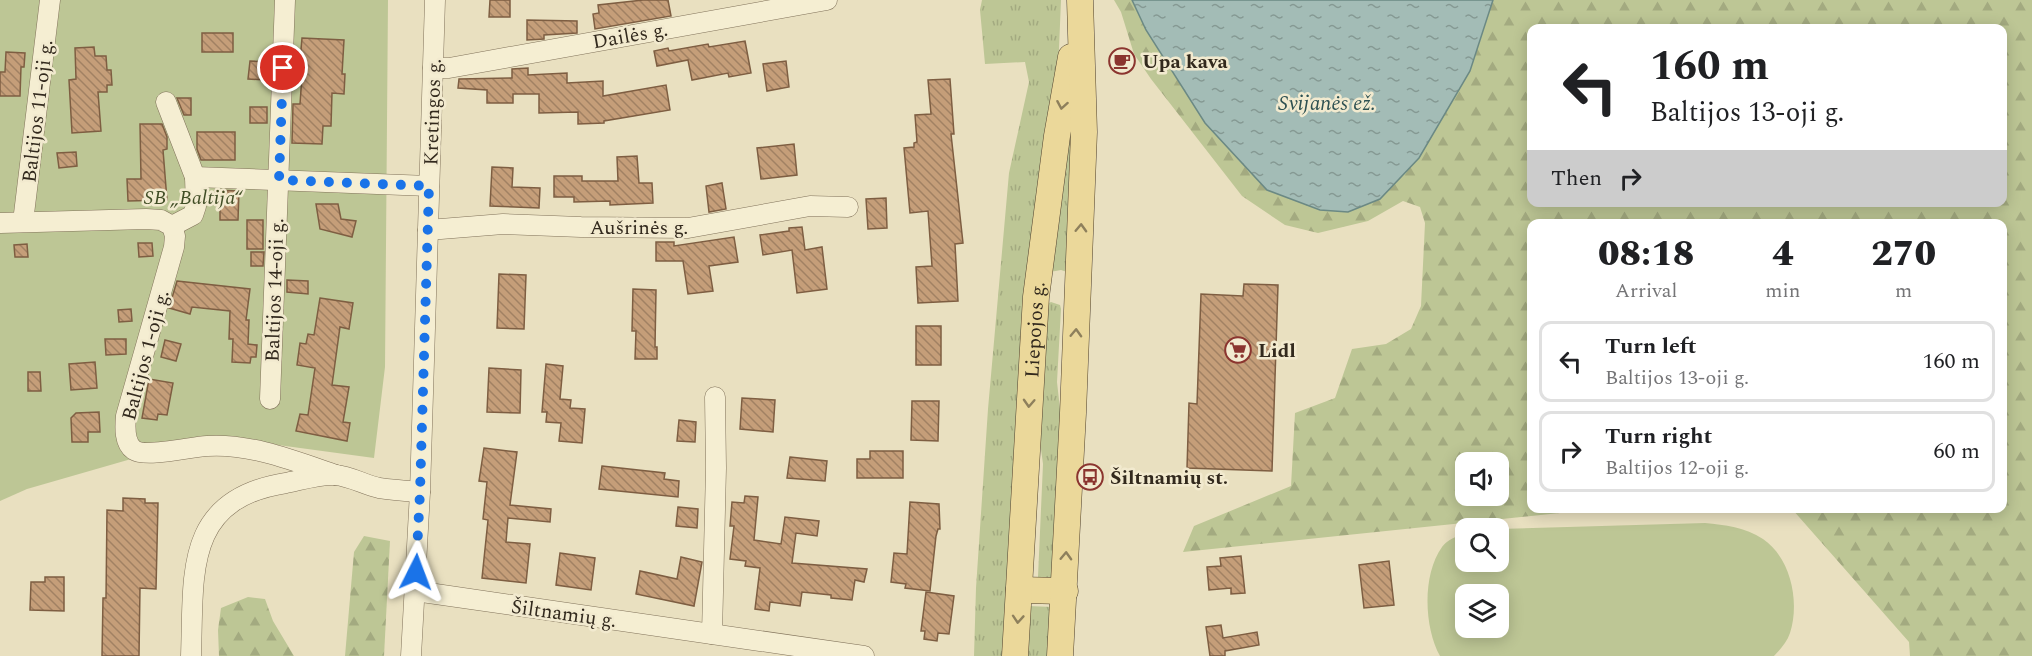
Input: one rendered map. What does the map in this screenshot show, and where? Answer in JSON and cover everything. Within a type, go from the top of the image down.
[{"type":"main road","name":"Liepojos g.","points":[[1015,656],[1036,297],[1057,136],[1080,3]]},
{"type":"main road","name":"Liepojos g.","points":[[1060,656],[1065,591],[1084,132],[1080,3]]},
{"type":"main road","points":[[1036,297],[1043,290],[1053,287],[1071,292],[1078,300]]},
{"type":"main road","points":[[1019,590],[1065,591]]},
{"type":"street","name":"Baltijos 11-oji g.","points":[[23,222],[50,0]]},
{"type":"street","name":"Baltijos 14-oji g.","points":[[270,399],[285,0]]},
{"type":"street","name":"Kretingos g.","points":[[411,656],[420,492],[435,0]]},
{"type":"street","name":"Dailės g.","points":[[433,68],[449,68],[827,0]]},
{"type":"street","points":[[1,226],[23,222],[146,219],[161,220],[172,226],[193,215],[196,206],[195,177],[166,102]]},
{"type":"street","points":[[195,177],[429,186]]},
{"type":"street","name":"Aušrinės g.","points":[[428,230],[503,224],[688,228],[810,206],[848,207]]},
{"type":"street","name":"Baltijos 1-oji g.","points":[[172,226],[175,236],[174,247],[126,416],[127,440],[134,450],[149,455],[209,446],[242,448],[294,461],[336,475]]},
{"type":"street","points":[[712,634],[716,468],[715,397]]},
{"type":"street","points":[[191,656],[194,568],[198,548],[210,524],[227,505],[248,493],[272,485],[336,475],[380,488],[420,492]]},
{"type":"street","name":"Šiltnamių g.","points":[[415,591],[864,656]]},
{"type":"green space","name":"SB „Baltija“","points":[[0,0],[388,0],[385,367],[374,458],[211,436],[27,489],[0,501]]},
{"type":"green space","points":[[982,0],[1061,0],[1059,49],[1005,656],[974,656],[976,588],[988,409],[1009,173],[1029,82],[1025,62],[985,64],[980,10]]},
{"type":"green space","points":[[1114,0],[1132,0],[1146,30],[1205,123],[1470,71],[1493,0],[2032,0],[2032,656],[1910,656],[1909,642],[1796,513],[2007,513],[2007,219],[1527,219],[1527,513],[1559,513],[1509,518],[1455,518],[1455,524],[1183,552],[1194,526],[1291,486],[1295,413],[1335,398],[1352,349],[1386,344],[1411,329],[1421,306],[1425,223],[1420,207],[1403,201],[1368,221],[1318,233],[1285,225],[1242,196],[1134,54],[1121,12]]},
{"type":"green space","points":[[1073,112],[1067,272],[1061,270],[1050,272]]},
{"type":"green space","points":[[1051,302],[1060,305],[1061,309],[1057,382],[1061,418],[1052,579],[1041,580],[1038,577],[1043,464],[1040,442],[1047,304]]},
{"type":"green space","points":[[1705,523],[1742,529],[1763,539],[1780,557],[1791,582],[1793,621],[1785,643],[1774,656],[1440,656],[1428,616],[1428,586],[1436,559],[1447,542],[1455,538],[1455,572],[1509,572],[1509,529]]},
{"type":"green space","points":[[364,536],[390,541],[384,656],[345,656],[354,552]]},
{"type":"green space","points":[[248,597],[265,599],[273,621],[294,656],[219,656],[218,630],[221,608]]},
{"type":"green space","points":[[1028,606],[1053,607],[1050,656],[1025,656]]},
{"type":"water","name":"Svijanės ež.","points":[[1132,0],[1493,0],[1470,71],[1419,158],[1380,199],[1348,212],[1320,210],[1267,190],[1205,123],[1146,30]]},
{"type":"building","points":[[490,0],[510,0],[510,17],[489,17]]},
{"type":"building","points":[[668,0],[671,16],[595,29],[593,14],[599,13],[598,5]]},
{"type":"building","points":[[527,20],[577,21],[577,33],[544,35],[544,39],[527,40]]},
{"type":"building","points":[[202,33],[233,33],[233,52],[202,52]]},
{"type":"building","points":[[302,38],[344,40],[342,74],[345,74],[344,94],[332,93],[331,126],[323,126],[322,144],[292,143],[293,104],[300,104]]},
{"type":"building","points":[[745,41],[751,73],[729,77],[728,73],[692,80],[688,60],[657,66],[654,51],[668,48],[669,51],[708,44],[709,47]]},
{"type":"building","points":[[94,47],[95,56],[106,56],[107,70],[111,70],[112,85],[107,85],[107,92],[98,92],[101,131],[72,133],[69,80],[76,79],[75,48]]},
{"type":"building","name":"Upa kava","points":[[1119,49],[1133,64],[1125,73],[1110,58]]},
{"type":"building","points":[[6,52],[25,53],[24,67],[21,67],[20,96],[0,96],[0,72],[5,72]]},
{"type":"building","points":[[250,61],[266,62],[265,80],[248,79]]},
{"type":"building","points":[[786,61],[789,87],[767,91],[763,64]]},
{"type":"building","points":[[528,68],[528,75],[567,73],[567,83],[603,81],[603,96],[666,85],[670,110],[604,121],[604,123],[578,124],[578,112],[539,113],[539,94],[513,94],[513,103],[487,103],[487,90],[458,88],[459,79],[512,78],[512,69]]},
{"type":"building","points":[[950,79],[954,134],[951,134],[963,243],[955,244],[958,301],[918,303],[916,267],[932,266],[928,211],[910,213],[904,148],[914,147],[914,143],[917,142],[915,115],[931,114],[928,80]]},
{"type":"building","points":[[177,98],[191,98],[191,115],[184,115]]},
{"type":"building","points":[[250,107],[267,107],[267,123],[250,123]]},
{"type":"building","points":[[140,124],[162,124],[167,137],[167,149],[163,150],[167,200],[128,201],[127,179],[141,179]]},
{"type":"building","points":[[197,132],[235,132],[235,160],[201,160],[197,149]]},
{"type":"building","points":[[794,144],[797,175],[761,179],[757,148]]},
{"type":"building","points":[[76,152],[77,166],[59,168],[57,153]]},
{"type":"building","points":[[637,156],[639,183],[652,183],[653,203],[610,205],[610,201],[574,202],[574,197],[554,197],[554,176],[582,176],[582,181],[618,181],[617,157]]},
{"type":"building","points":[[492,167],[513,168],[512,187],[540,188],[539,208],[490,206]]},
{"type":"building","points":[[722,183],[726,209],[709,212],[706,186]]},
{"type":"building","points":[[215,190],[239,191],[238,220],[220,220],[220,204],[215,204]]},
{"type":"building","points":[[886,198],[887,228],[868,229],[866,199]]},
{"type":"building","points":[[316,204],[338,204],[341,219],[356,221],[352,237],[320,229]]},
{"type":"building","points":[[247,220],[263,220],[263,249],[247,249]]},
{"type":"building","points":[[802,227],[805,250],[822,247],[827,289],[797,293],[792,250],[763,255],[760,235]]},
{"type":"building","points":[[734,237],[738,262],[709,266],[713,291],[688,294],[683,261],[656,261],[656,242],[674,242],[674,246]]},
{"type":"building","points":[[138,243],[152,243],[153,256],[139,257]]},
{"type":"building","points":[[27,244],[28,257],[15,257],[14,245]]},
{"type":"building","points":[[251,252],[264,252],[263,266],[251,266]]},
{"type":"building","points":[[499,274],[526,275],[524,329],[497,328]]},
{"type":"building","points":[[287,280],[308,281],[308,294],[287,292]]},
{"type":"building","points":[[177,281],[250,289],[246,320],[249,320],[248,344],[257,345],[256,357],[251,357],[250,363],[232,362],[233,339],[229,339],[230,311],[192,307],[190,314],[169,308]]},
{"type":"building","name":"Lidl","points":[[1244,284],[1278,285],[1272,471],[1187,468],[1189,403],[1197,404],[1201,294],[1243,296]]},
{"type":"building","points":[[633,289],[656,290],[655,347],[657,347],[657,359],[635,359],[636,331],[632,331]]},
{"type":"building","points":[[320,298],[353,303],[349,329],[340,327],[332,385],[349,387],[343,422],[350,423],[347,441],[296,431],[300,414],[308,415],[315,368],[297,365],[300,343],[306,344],[308,334],[314,335]]},
{"type":"building","points":[[131,309],[132,321],[119,322],[118,310]]},
{"type":"building","points":[[916,326],[941,326],[941,365],[916,365]]},
{"type":"building","points":[[105,339],[126,339],[126,354],[106,355]]},
{"type":"building","points":[[165,340],[181,344],[176,361],[161,357]]},
{"type":"building","points":[[95,362],[97,388],[71,390],[69,364]]},
{"type":"building","points":[[546,364],[563,366],[560,399],[571,400],[570,408],[585,409],[582,443],[559,441],[561,423],[546,422],[547,412],[542,412]]},
{"type":"building","points":[[489,368],[521,370],[520,413],[487,412]]},
{"type":"building","points":[[28,372],[40,372],[41,391],[28,391]]},
{"type":"building","points":[[149,379],[173,383],[167,415],[158,414],[157,420],[142,418]]},
{"type":"building","points":[[742,398],[775,400],[773,432],[740,429]]},
{"type":"building","points":[[912,401],[939,401],[938,441],[911,440]]},
{"type":"building","points":[[99,412],[100,432],[88,432],[88,442],[72,442],[71,418],[76,413]]},
{"type":"building","points":[[679,420],[696,422],[695,442],[677,441]]},
{"type":"building","points":[[484,448],[517,452],[510,505],[551,509],[550,522],[508,518],[506,542],[530,544],[526,583],[482,578],[488,520],[483,519],[487,482],[479,481]]},
{"type":"building","points":[[870,451],[903,451],[903,478],[857,478],[857,459],[870,459]]},
{"type":"building","points":[[790,457],[827,461],[825,481],[787,478]]},
{"type":"building","points":[[602,466],[665,473],[664,479],[679,481],[678,497],[599,489]]},
{"type":"building","points":[[745,496],[758,497],[754,540],[781,544],[785,517],[819,521],[817,536],[796,533],[792,563],[867,569],[864,582],[855,580],[852,600],[802,592],[800,606],[770,602],[769,611],[755,609],[760,568],[745,566],[746,561],[730,559],[734,526],[730,526],[732,502],[744,503]]},
{"type":"building","points":[[123,498],[145,499],[145,503],[158,503],[156,589],[140,588],[139,656],[102,656],[103,598],[106,598],[107,510],[123,511]]},
{"type":"building","points":[[910,502],[939,504],[940,529],[936,536],[930,591],[905,588],[906,584],[891,582],[894,553],[907,554]]},
{"type":"building","points":[[678,507],[698,509],[697,528],[676,526]]},
{"type":"building","points":[[560,553],[595,558],[591,590],[556,585]]},
{"type":"building","points":[[1241,556],[1245,593],[1231,594],[1231,588],[1209,590],[1207,567],[1221,566],[1220,558]]},
{"type":"building","points":[[681,557],[702,562],[694,606],[636,594],[640,571],[677,579]]},
{"type":"building","points":[[1389,561],[1394,605],[1364,608],[1359,565]]},
{"type":"building","points":[[45,577],[64,577],[64,611],[30,610],[31,582],[45,582]]},
{"type":"building","points":[[926,592],[954,596],[949,634],[938,633],[937,641],[924,639],[925,631],[921,631]]},
{"type":"building","points":[[1221,625],[1223,638],[1257,632],[1259,645],[1225,651],[1225,656],[1210,656],[1206,627]]},
{"type":"place","name":"Upa kava","points":[[1122,61]]},
{"type":"place","name":"Lidl","points":[[1238,350]]},
{"type":"place","name":"Šiltnamių st.","points":[[1090,477]]},
{"type":"route","points":[[283,68],[279,180],[429,186],[416,572]]}]
